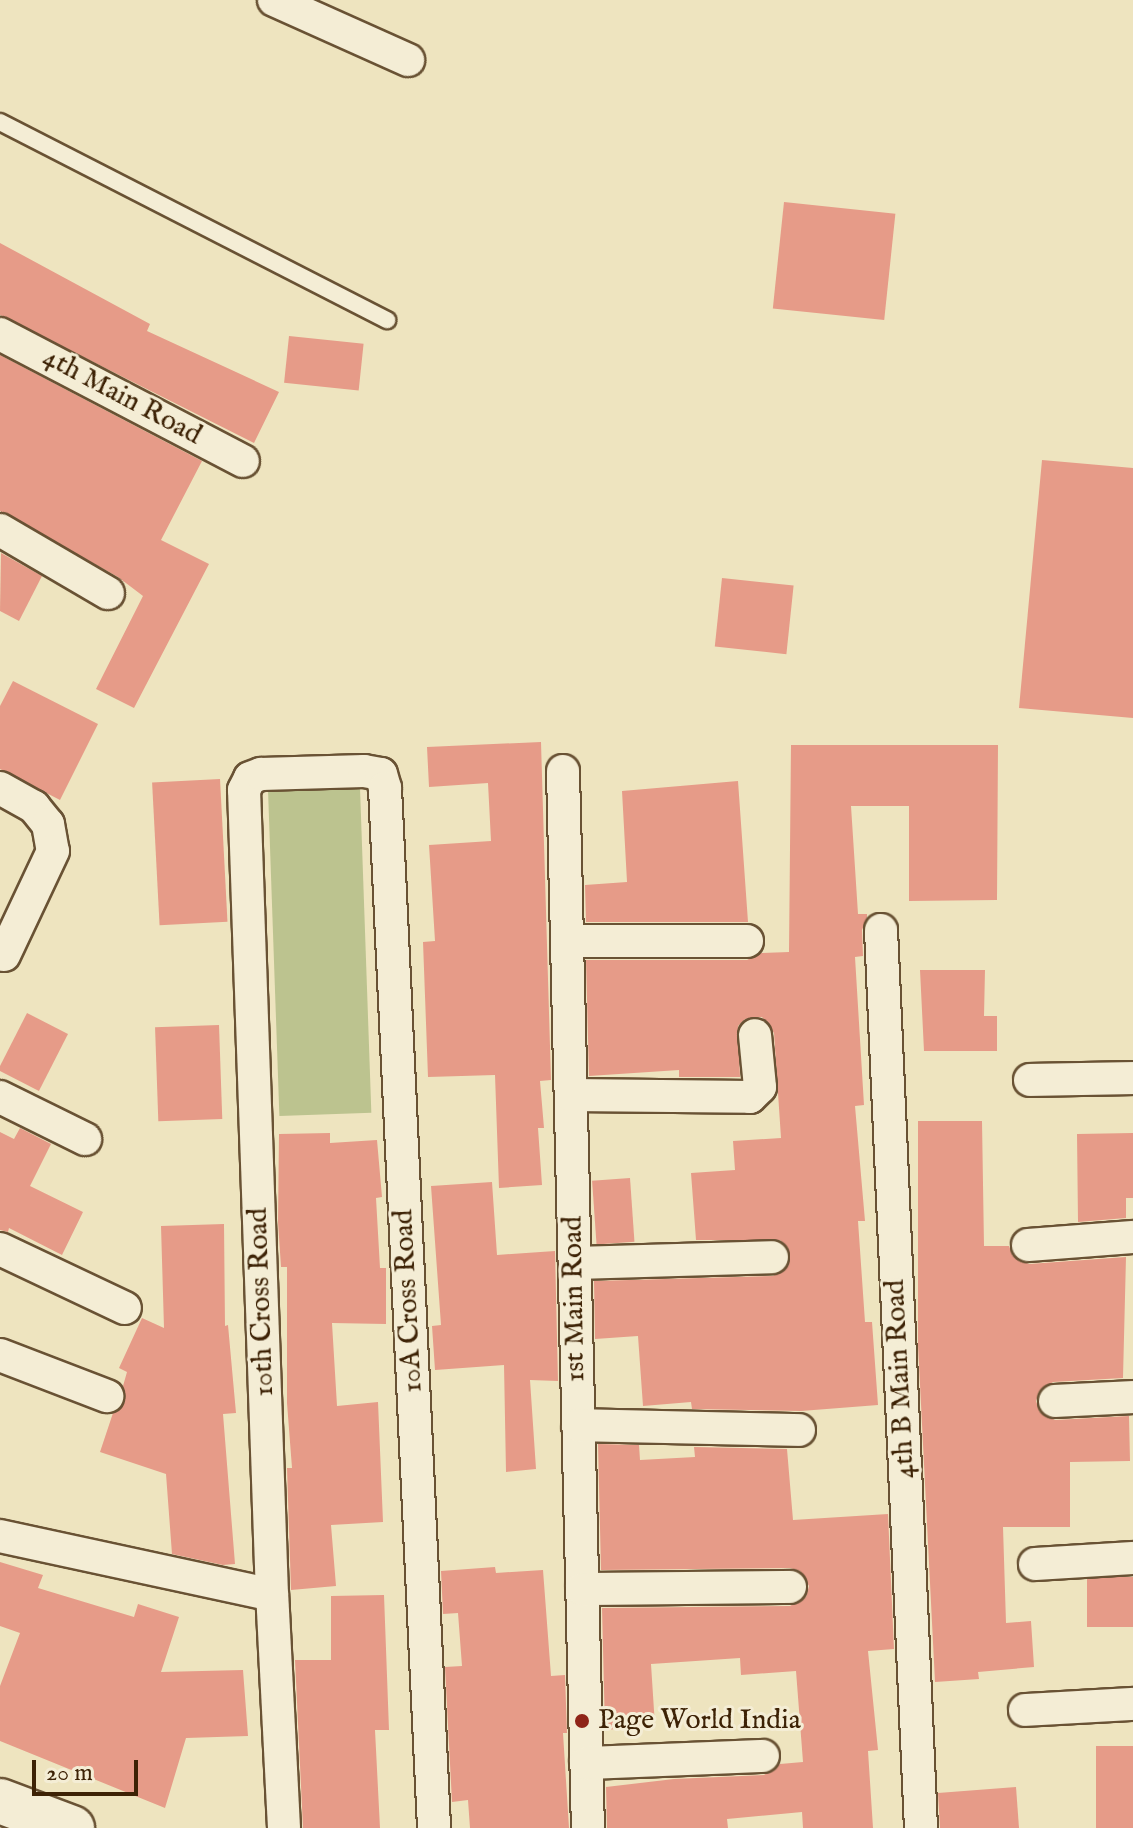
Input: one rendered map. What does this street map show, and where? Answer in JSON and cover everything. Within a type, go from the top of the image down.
[{"type":"main road","points":[[0,1801],[64,1826]]},
{"type":"street","points":[[274,0],[408,60]]},
{"type":"street","name":"4th Main Road","points":[[0,334],[243,461]]},
{"type":"street","points":[[0,530],[108,593]]},
{"type":"street","name":"1st Main Road","points":[[563,771],[588,1828]]},
{"type":"street","name":"10th Cross Road","points":[[284,1828],[272,1595],[244,790],[250,778],[261,774],[381,774]]},
{"type":"street","name":"10A Cross Road","points":[[381,774],[386,804],[434,1828]]},
{"type":"street","points":[[0,788],[34,807],[48,824],[53,851],[4,955]]},
{"type":"street","name":"4th B Main Road","points":[[881,930],[921,1828]]},
{"type":"street","points":[[567,941],[747,941]]},
{"type":"street","points":[[571,1095],[750,1097],[760,1087],[755,1035]]},
{"type":"street","points":[[1030,1080],[1133,1078]]},
{"type":"street","points":[[0,1097],[85,1139]]},
{"type":"street","points":[[1028,1245],[1133,1237]]},
{"type":"street","points":[[0,1249],[125,1308]]},
{"type":"street","points":[[575,1263],[772,1257]]},
{"type":"street","points":[[0,1355],[107,1396]]},
{"type":"street","points":[[1055,1401],[1133,1397]]},
{"type":"street","points":[[578,1425],[799,1430]]},
{"type":"street","points":[[0,1536],[272,1595]]},
{"type":"street","points":[[1035,1564],[1133,1558]]},
{"type":"street","points":[[582,1589],[790,1587]]},
{"type":"street","points":[[1025,1710],[1133,1704]]},
{"type":"street","points":[[586,1763],[763,1756]]},
{"type":"lane","points":[[0,122],[387,320]]},
{"type":"green space","points":[[360,788],[371,1113],[279,1116],[268,791]]},
{"type":"building","points":[[784,202],[895,214],[884,320],[773,308]]},
{"type":"building","points":[[0,243],[150,324],[147,331],[279,392],[254,443],[0,315]]},
{"type":"building","points":[[289,336],[364,344],[359,391],[284,383]]},
{"type":"building","points":[[0,355],[202,461],[161,540],[209,564],[134,708],[96,689],[143,596],[118,577],[0,511]]},
{"type":"building","points":[[1042,460],[1133,468],[1133,718],[1019,708]]},
{"type":"building","points":[[1,553],[42,576],[19,621],[0,611]]},
{"type":"building","points":[[722,578],[794,586],[786,654],[715,647]]},
{"type":"building","points":[[13,681],[98,724],[60,800],[0,769],[0,706]]},
{"type":"building","points":[[541,742],[551,1080],[540,1081],[544,1128],[538,1128],[542,1185],[499,1188],[495,1075],[428,1077],[423,942],[435,941],[429,845],[491,841],[488,783],[429,787],[427,747]]},
{"type":"building","points":[[791,745],[998,745],[997,900],[909,901],[909,806],[851,806],[858,914],[867,914],[862,930],[863,956],[855,957],[864,1105],[855,1106],[865,1221],[858,1221],[865,1322],[872,1322],[878,1405],[801,1411],[692,1409],[691,1402],[643,1406],[638,1336],[595,1339],[594,1281],[773,1276],[789,1265],[788,1248],[780,1240],[696,1240],[691,1173],[735,1170],[733,1141],[781,1138],[774,1033],[762,1017],[745,1019],[738,1026],[740,1077],[679,1077],[679,1070],[589,1076],[586,960],[747,960],[761,953],[789,952]]},
{"type":"building","points":[[220,779],[227,922],[160,925],[152,783]]},
{"type":"building","points":[[738,781],[748,922],[586,922],[585,885],[627,882],[622,791]]},
{"type":"building","points":[[920,970],[985,970],[984,1016],[997,1016],[997,1051],[924,1051]]},
{"type":"building","points":[[27,1013],[68,1034],[39,1091],[0,1071]]},
{"type":"building","points":[[219,1025],[222,1119],[158,1121],[155,1027]]},
{"type":"building","points":[[918,1121],[982,1121],[984,1246],[1009,1246],[1013,1256],[1029,1264],[1126,1257],[1123,1378],[1053,1382],[1039,1392],[1036,1401],[1040,1412],[1055,1420],[1129,1416],[1130,1461],[1070,1462],[1070,1527],[1003,1527],[1006,1623],[1031,1621],[1034,1667],[978,1672],[979,1679],[935,1682],[918,1345]]},
{"type":"building","points":[[20,1128],[51,1144],[30,1186],[83,1212],[62,1255],[9,1228],[8,1232],[0,1230],[0,1132],[14,1139]]},
{"type":"building","points":[[330,1133],[330,1143],[377,1140],[382,1197],[376,1198],[380,1268],[386,1268],[386,1324],[332,1323],[337,1406],[378,1402],[383,1522],[331,1525],[336,1586],[291,1590],[287,1468],[292,1468],[287,1403],[287,1267],[281,1267],[278,1222],[279,1134]]},
{"type":"building","points":[[1133,1133],[1133,1198],[1126,1198],[1126,1218],[1078,1222],[1077,1134]]},
{"type":"building","points":[[630,1178],[634,1242],[597,1244],[592,1181]]},
{"type":"building","points":[[492,1182],[497,1255],[555,1251],[558,1381],[530,1380],[536,1469],[506,1472],[504,1365],[435,1370],[432,1326],[441,1325],[431,1186]]},
{"type":"building","points":[[224,1224],[225,1326],[228,1325],[236,1413],[223,1414],[235,1564],[223,1565],[172,1554],[166,1474],[100,1452],[113,1413],[125,1402],[123,1386],[127,1372],[119,1368],[142,1318],[164,1328],[161,1226]]},
{"type":"building","points":[[598,1444],[639,1445],[640,1460],[695,1457],[694,1447],[787,1449],[793,1520],[888,1514],[894,1649],[868,1651],[878,1750],[868,1751],[873,1828],[803,1828],[802,1812],[727,1819],[728,1828],[607,1828],[606,1787],[674,1779],[764,1775],[780,1764],[803,1762],[796,1671],[741,1675],[740,1658],[651,1664],[655,1726],[605,1730],[602,1608],[790,1606],[806,1597],[809,1586],[800,1571],[790,1568],[601,1570]]},
{"type":"building","points":[[0,1562],[43,1575],[38,1588],[134,1617],[138,1604],[179,1617],[161,1672],[243,1670],[248,1736],[186,1738],[165,1808],[0,1741],[0,1686],[20,1633],[0,1626]]},
{"type":"building","points":[[495,1567],[496,1573],[543,1570],[551,1676],[565,1675],[567,1733],[563,1733],[569,1828],[470,1828],[468,1800],[452,1802],[445,1667],[462,1666],[458,1613],[443,1614],[441,1571]]},
{"type":"building","points":[[1087,1577],[1133,1577],[1133,1627],[1087,1627]]},
{"type":"building","points":[[384,1595],[389,1730],[375,1730],[380,1828],[303,1828],[295,1660],[331,1660],[331,1596]]},
{"type":"building","points":[[1096,1746],[1133,1746],[1133,1828],[1096,1828]]},
{"type":"building","points":[[1016,1787],[1019,1828],[940,1828],[938,1793]]},
{"type":"place","name":"Page World India","points":[[582,1721]]}]
